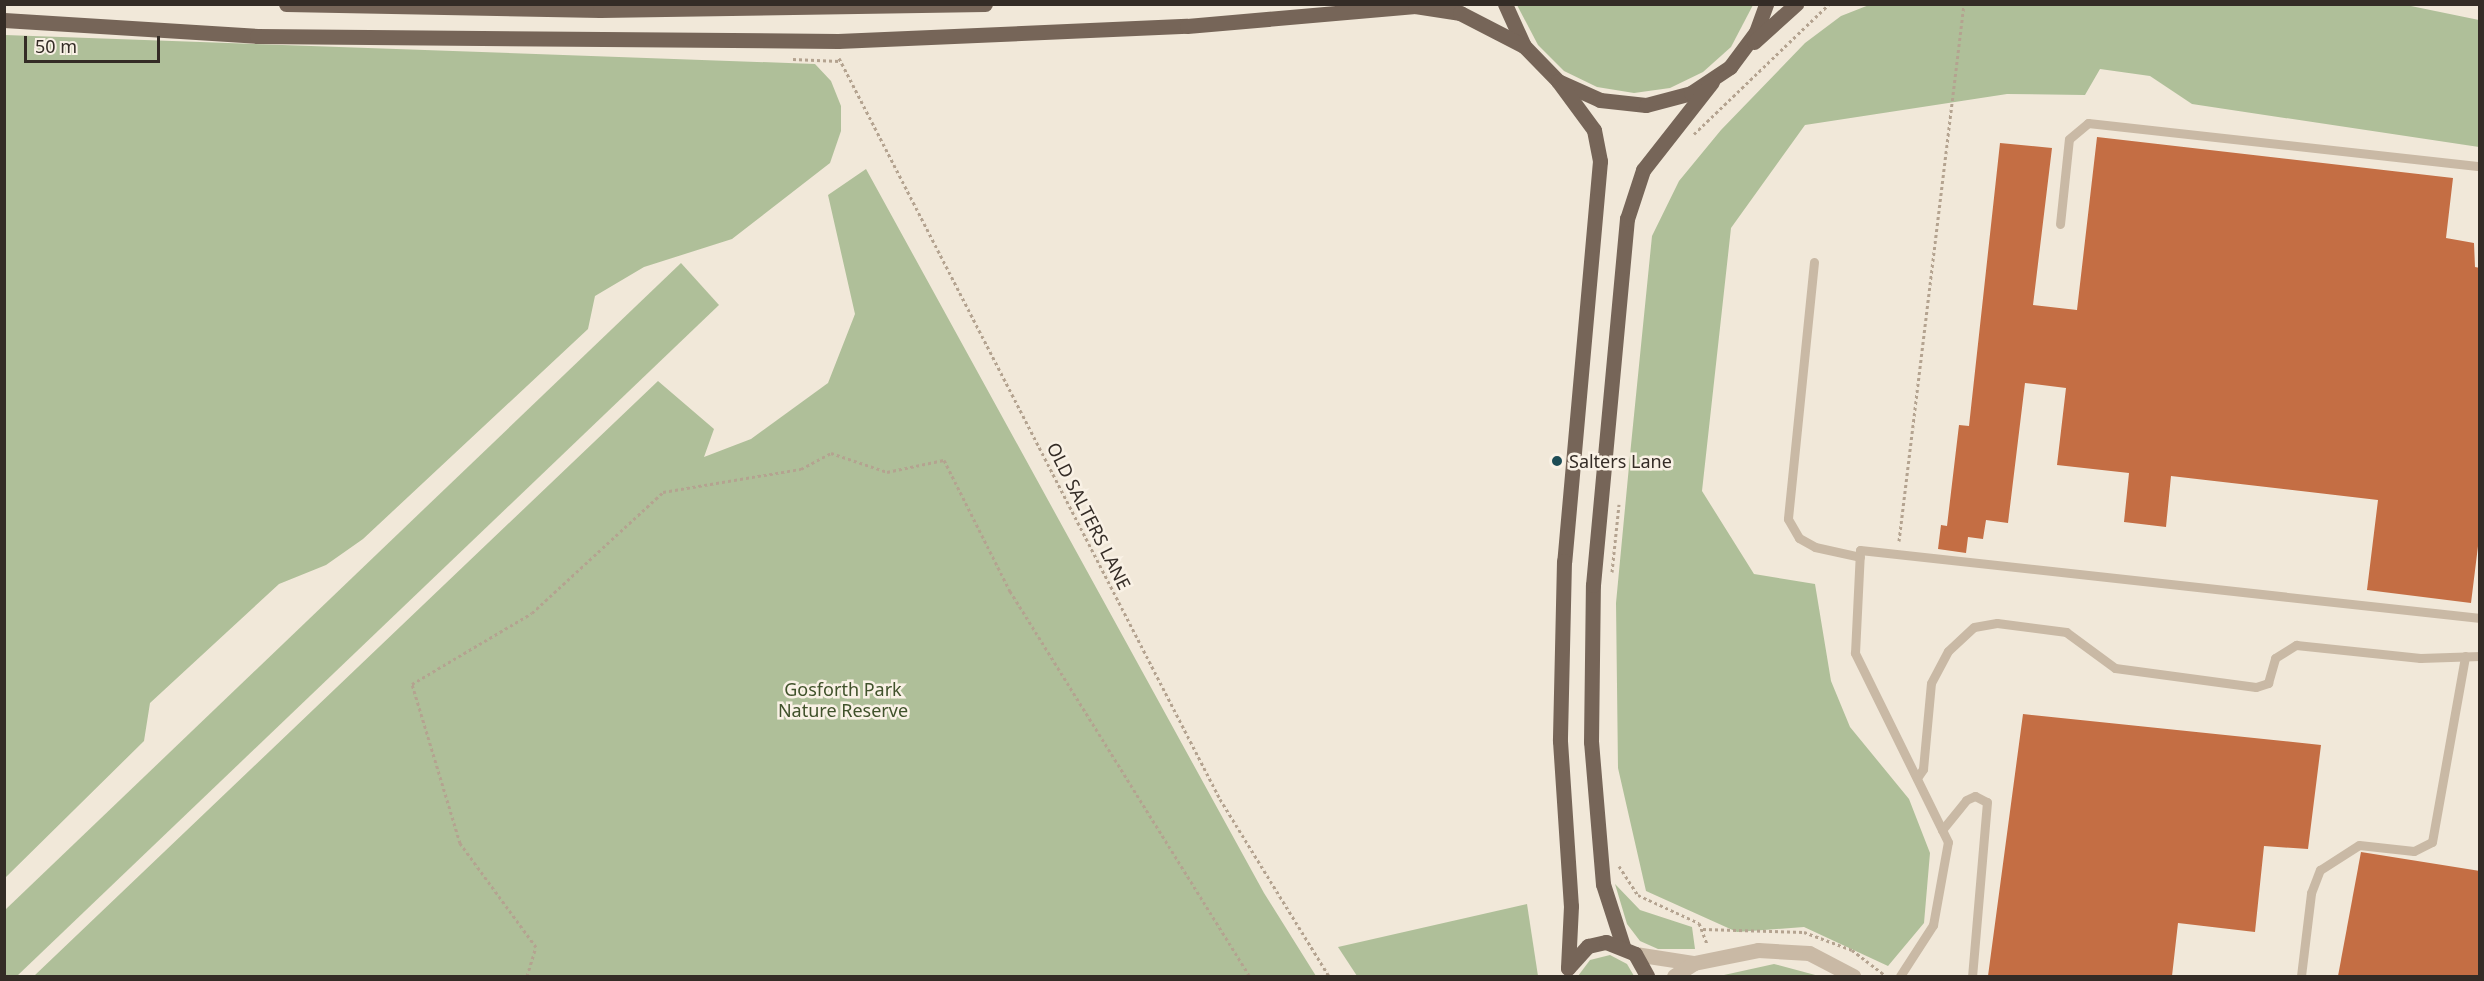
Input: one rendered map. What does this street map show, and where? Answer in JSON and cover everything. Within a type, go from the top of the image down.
[{"type":"main road","points":[[286,4],[600,10],[985,4]]},
{"type":"main road","points":[[1504,4],[1524,46]]},
{"type":"main road","points":[[1745,50],[1766,4]]},
{"type":"main road","points":[[1647,976],[1629,950],[1603,884],[1591,742],[1593,585],[1628,219],[1643,170],[1712,82],[1796,4]]},
{"type":"main road","points":[[4,20],[257,36],[838,41],[1187,26],[1415,6],[1460,13],[1524,46],[1558,81],[1594,130],[1599,161],[1564,561],[1560,741],[1571,906],[1568,972]]},
{"type":"main road","points":[[1558,81],[1600,100],[1646,105],[1712,82]]},
{"type":"main road","points":[[1568,972],[1588,946],[1629,950]]},
{"type":"street","points":[[1629,950],[1694,963]]},
{"type":"street","points":[[1674,976],[1694,963],[1758,950],[1809,953],[1853,976]]},
{"type":"lane","points":[[2060,224],[2069,139],[2088,123],[2480,166]]},
{"type":"lane","points":[[1814,262],[1788,519],[1799,538],[1815,547],[1860,557]]},
{"type":"lane","points":[[1900,976],[1933,925],[1948,843],[1855,653],[1860,550],[2480,618]]},
{"type":"lane","points":[[1917,778],[1923,769],[1931,683],[1948,651],[1974,627],[1997,623],[2066,632],[2115,668],[2256,687],[2268,683],[2276,658],[2296,645],[2420,658],[2480,656]]},
{"type":"lane","points":[[2301,976],[2311,893],[2320,870],[2359,845],[2414,852],[2432,842],[2465,656]]},
{"type":"lane","points":[[1942,830],[1966,800],[1975,796],[1987,802],[1972,976]]},
{"type":"path","points":[[1685,143],[1829,4]]},
{"type":"path","points":[[1898,555],[1929,255],[1964,4]]},
{"type":"path","name":"OLD SALTERS LANE","points":[[839,61],[1220,799],[1329,976]]},
{"type":"path","points":[[526,976],[536,947],[460,843],[412,684],[532,613],[663,492],[801,469],[831,453],[887,472],[944,460],[1010,591],[1250,976]]},
{"type":"path","points":[[1611,583],[1620,525],[1618,494]]},
{"type":"path","points":[[1616,856],[1632,889],[1689,916],[1707,940]]},
{"type":"green space","points":[[1517,5],[1753,5],[1731,47],[1703,72],[1670,88],[1634,93],[1597,87],[1564,71],[1538,45]]},
{"type":"green space","points":[[1869,5],[2406,5],[2479,20],[2479,147],[2192,104],[2150,76],[2100,69],[2085,95],[2007,94],[1805,125],[1731,228],[1702,491],[1754,574],[1815,584],[1831,681],[1850,727],[1909,799],[1930,853],[1924,923],[1888,966],[1804,927],[1737,932],[1646,891],[1618,768],[1616,603],[1631,445],[1652,236],[1679,181],[1721,130],[1805,43],[1841,16]]},
{"type":"green space","points":[[5,35],[815,64],[831,81],[841,106],[841,131],[830,163],[732,239],[644,267],[595,296],[588,329],[363,539],[326,565],[279,584],[150,703],[144,741],[5,878]]},
{"type":"green space","name":"Gosforth Park Nature Reserve","points":[[866,169],[1264,893],[1316,976],[34,976],[658,381],[714,429],[704,457],[751,439],[828,383],[855,314],[828,195]]},
{"type":"green space","points":[[681,263],[719,305],[17,976],[5,976],[5,910]]},
{"type":"green space","points":[[1615,884],[1640,910],[1692,927],[1695,949],[1658,949],[1640,941],[1627,924]]},
{"type":"green space","points":[[1527,904],[1538,976],[1357,976],[1338,947]]},
{"type":"green space","points":[[1610,955],[1627,964],[1634,976],[1578,976],[1590,960]]},
{"type":"green space","points":[[1774,964],[1819,976],[1724,976],[1724,975]]},
{"type":"building","points":[[2097,137],[2453,178],[2446,238],[2474,243],[2475,267],[2480,268],[2480,530],[2471,603],[2367,590],[2378,500],[2171,476],[2166,527],[2124,522],[2129,473],[2057,465],[2066,388],[2025,383],[2008,523],[1986,520],[1983,539],[1968,537],[1966,553],[1938,549],[1941,525],[1947,526],[1959,425],[1969,426],[2000,143],[2052,148],[2033,305],[2077,310]]},
{"type":"building","points":[[2023,714],[2321,745],[2308,849],[2264,846],[2255,932],[2178,923],[2172,976],[1988,976]]},
{"type":"building","points":[[2361,852],[2480,871],[2480,976],[2338,976]]},
{"type":"place","name":"Salters Lane","points":[[1557,461]]}]
